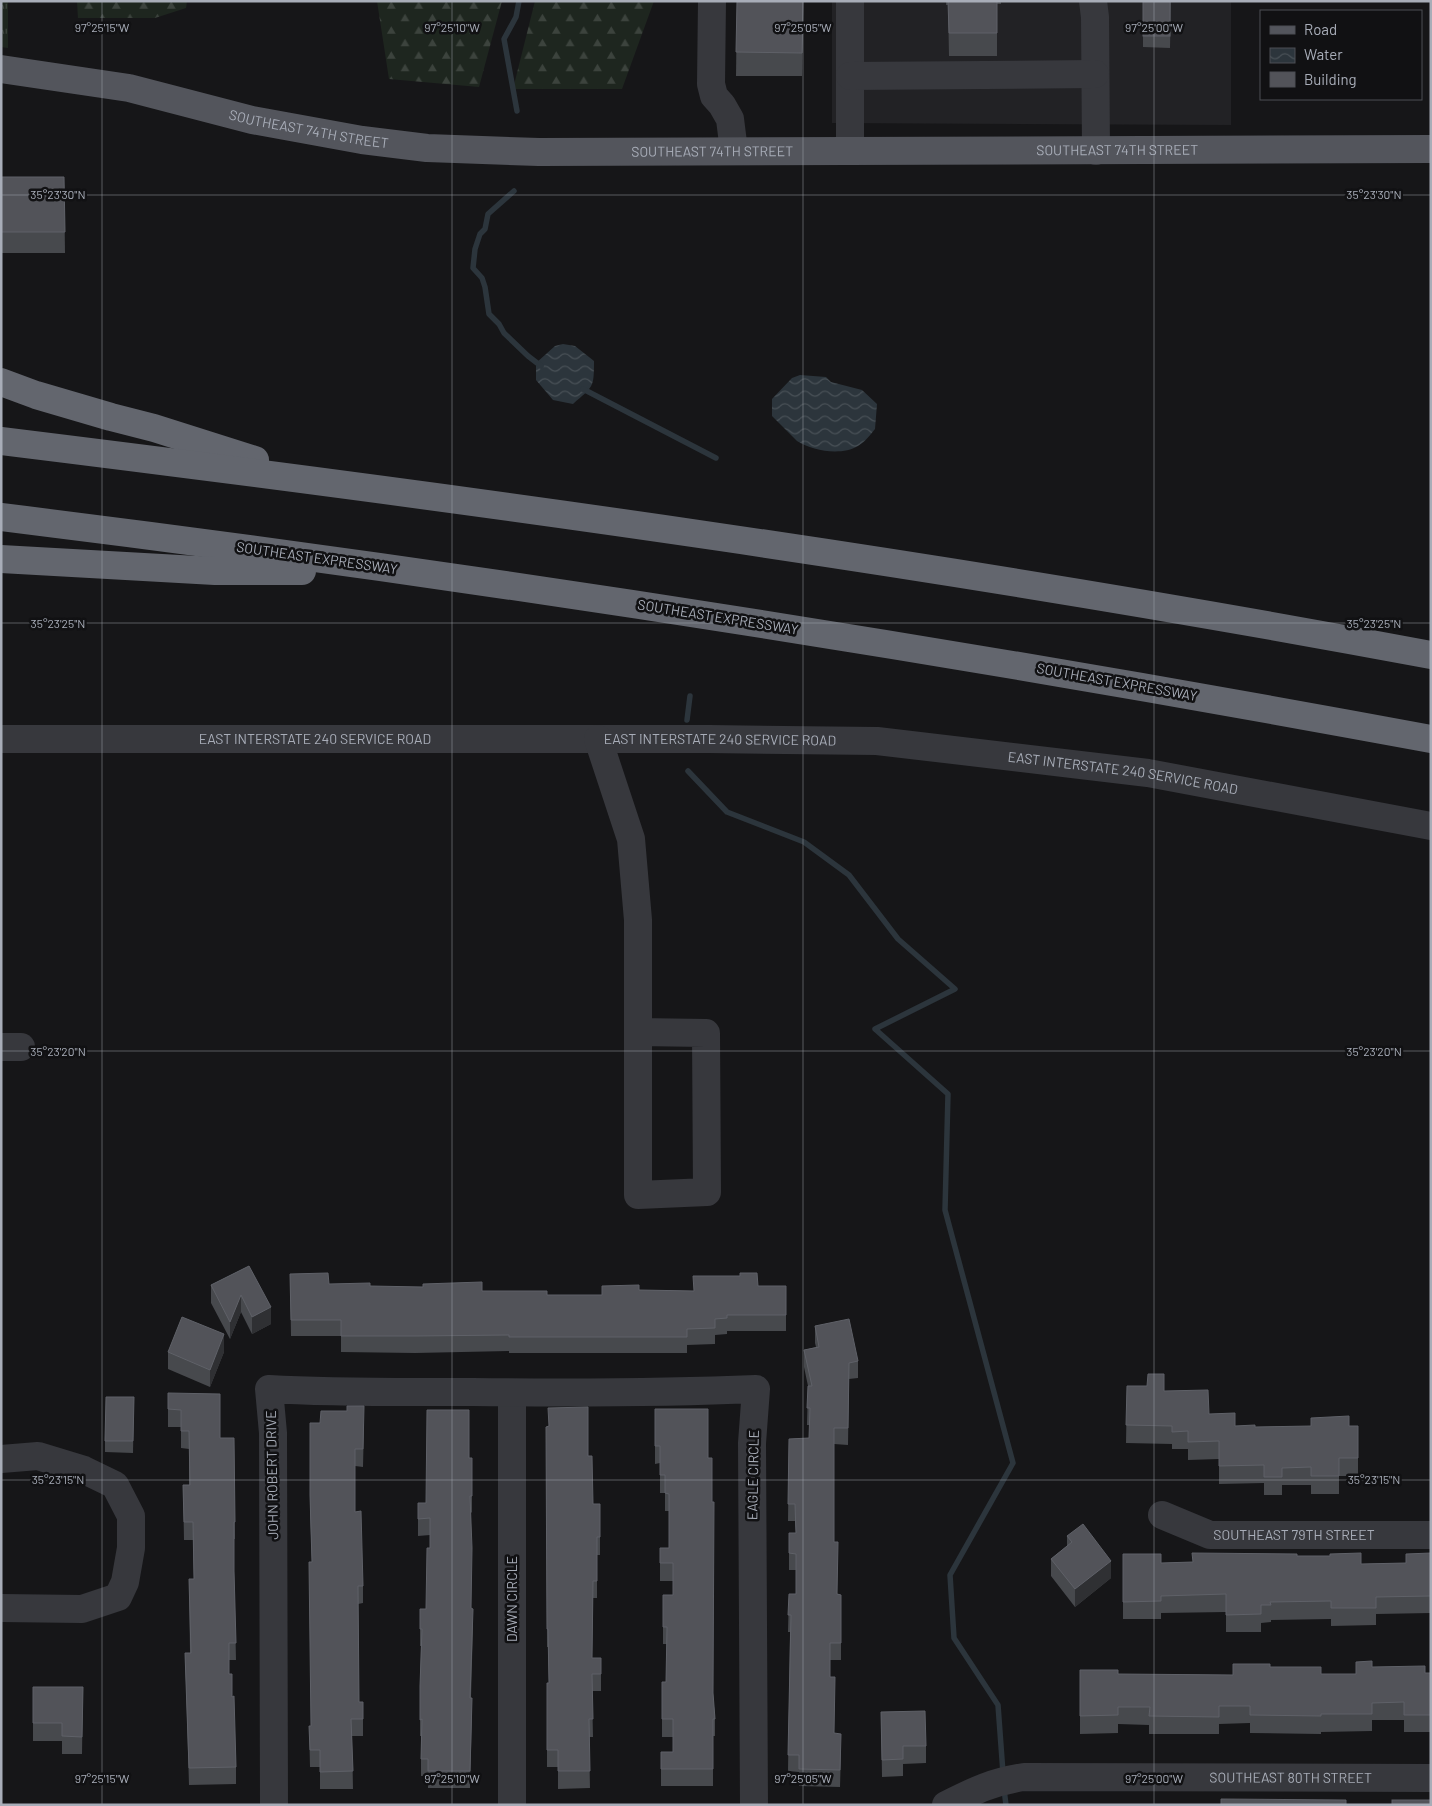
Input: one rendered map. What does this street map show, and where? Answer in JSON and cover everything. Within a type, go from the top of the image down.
[{"type":"highway","points":[[1,382],[111,418],[154,428],[319,480]]},
{"type":"highway","points":[[1,441],[319,480],[863,558],[1094,594],[1431,655]]},
{"type":"highway","name":"SOUTHEAST EXPRESSWAY","points":[[1,517],[214,544],[666,609],[925,650],[1431,738]]},
{"type":"highway","points":[[1,559],[215,571],[407,571]]},
{"type":"main road","name":"SOUTHEAST 74TH STREET","points":[[1,69],[129,88],[252,120],[306,131],[427,148],[539,152],[1431,149]]},
{"type":"street","points":[[712,1],[711,84],[714,96],[730,119],[734,151]]},
{"type":"street","points":[[850,1],[850,151]]},
{"type":"street","points":[[1092,1],[1095,17],[1096,151]]},
{"type":"street","points":[[850,76],[1095,74]]},
{"type":"street","name":"EAST INTERSTATE 240 SERVICE ROAD","points":[[1,739],[878,741],[1148,773],[1431,826]]},
{"type":"street","points":[[598,739],[631,839],[638,920],[638,1032],[638,1195],[706,1192],[706,1033],[638,1032]]},
{"type":"street","name":"JOHN ROBERT DRIVE","points":[[274,1805],[273,1442],[268,1389],[316,1392],[512,1393]]},
{"type":"street","name":"EAGLE CIRCLE","points":[[512,1393],[756,1389],[752,1443],[754,1805]]},
{"type":"street","name":"DAWN CIRCLE","points":[[512,1393],[512,1805]]},
{"type":"street","points":[[1,1459],[38,1456],[84,1470],[115,1485],[131,1516],[129,1556],[125,1582],[118,1597],[82,1609],[1,1608]]},
{"type":"street","name":"SOUTHEAST 79TH STREET","points":[[1162,1515],[1210,1535],[1431,1535]]},
{"type":"street","name":"SOUTHEAST 80TH STREET","points":[[946,1805],[1024,1777],[1431,1778]]},
{"type":"shaded area","points":[[832,1],[1231,1],[1231,125],[832,123]]},
{"type":"green space","points":[[1,1],[8,1],[8,48],[1,47]]},
{"type":"green space","points":[[77,1],[187,1],[186,8],[155,18],[78,18]]},
{"type":"green space","points":[[377,1],[502,1],[479,87],[389,79]]},
{"type":"green space","points":[[535,1],[654,1],[622,89],[513,89]]},
{"type":"water","points":[[563,344],[575,346],[594,361],[593,382],[585,394],[573,404],[553,400],[536,380],[536,363],[555,346]]},
{"type":"water","points":[[800,375],[826,377],[831,382],[862,390],[877,404],[875,429],[861,444],[844,451],[819,450],[797,441],[772,416],[772,399],[792,378]]},
{"type":"building","points":[[737,1],[803,1],[802,53],[736,52]]},
{"type":"building","points":[[948,1],[997,1],[997,33],[949,33]]},
{"type":"building","points":[[1143,1],[1170,1],[1170,36],[1143,36]]},
{"type":"building","points":[[1,177],[64,177],[65,232],[1,232]]},
{"type":"building","points":[[249,1266],[271,1307],[252,1317],[241,1295],[230,1322],[211,1285]]},
{"type":"building","points":[[328,1273],[329,1284],[370,1283],[370,1286],[423,1287],[423,1284],[482,1282],[482,1291],[547,1291],[547,1295],[602,1295],[602,1286],[639,1285],[639,1290],[694,1291],[693,1276],[740,1276],[740,1273],[757,1273],[758,1286],[786,1286],[786,1315],[727,1315],[727,1318],[715,1319],[715,1328],[687,1329],[687,1337],[341,1336],[341,1320],[291,1320],[290,1274]]},
{"type":"building","points":[[182,1317],[224,1334],[210,1370],[168,1352]]},
{"type":"building","points":[[849,1319],[858,1361],[849,1363],[848,1428],[834,1428],[834,1542],[838,1542],[837,1594],[841,1595],[841,1643],[830,1643],[830,1677],[835,1677],[834,1733],[841,1734],[840,1770],[799,1769],[799,1755],[788,1755],[791,1615],[788,1615],[789,1594],[796,1594],[796,1554],[789,1553],[789,1533],[796,1533],[795,1504],[788,1504],[789,1439],[809,1438],[810,1408],[807,1408],[808,1386],[812,1386],[804,1350],[819,1347],[815,1326]]},
{"type":"building","points":[[1148,1374],[1164,1374],[1164,1391],[1208,1390],[1209,1414],[1235,1413],[1235,1426],[1311,1426],[1311,1418],[1349,1416],[1349,1426],[1358,1426],[1358,1458],[1339,1458],[1339,1476],[1311,1476],[1311,1467],[1282,1468],[1282,1477],[1264,1477],[1264,1465],[1219,1466],[1219,1441],[1188,1442],[1188,1431],[1172,1432],[1172,1426],[1126,1425],[1127,1386],[1147,1386]]},
{"type":"building","points":[[168,1393],[220,1394],[220,1438],[234,1438],[236,1643],[229,1643],[229,1674],[232,1674],[232,1697],[234,1696],[236,1767],[189,1768],[185,1653],[191,1653],[189,1579],[194,1579],[193,1522],[184,1522],[183,1485],[190,1485],[189,1431],[181,1431],[181,1410],[168,1409]]},
{"type":"building","points":[[106,1397],[134,1397],[133,1441],[105,1441]]},
{"type":"building","points":[[347,1406],[364,1406],[363,1449],[355,1449],[355,1512],[361,1511],[363,1586],[358,1586],[359,1702],[363,1702],[363,1719],[351,1719],[353,1771],[320,1772],[320,1750],[310,1750],[309,1726],[311,1726],[309,1562],[312,1562],[310,1423],[320,1423],[321,1411],[347,1411]]},
{"type":"building","points":[[588,1407],[588,1456],[592,1456],[593,1504],[600,1504],[600,1537],[597,1537],[597,1581],[593,1581],[592,1658],[601,1658],[601,1674],[592,1674],[593,1719],[589,1719],[590,1771],[558,1771],[558,1750],[547,1750],[547,1683],[549,1683],[546,1427],[549,1426],[548,1408]]},
{"type":"building","points":[[655,1409],[708,1409],[708,1458],[712,1458],[712,1502],[714,1502],[713,1693],[715,1719],[713,1719],[713,1769],[661,1769],[661,1752],[673,1752],[673,1719],[662,1719],[662,1682],[666,1682],[667,1627],[663,1627],[663,1595],[673,1595],[673,1563],[660,1563],[660,1548],[669,1548],[669,1494],[665,1493],[665,1475],[660,1475],[660,1446],[655,1446]]},
{"type":"building","points":[[427,1410],[469,1410],[469,1458],[472,1458],[472,1496],[470,1496],[472,1548],[471,1608],[473,1609],[470,1771],[428,1771],[428,1759],[421,1759],[422,1719],[420,1720],[420,1686],[422,1629],[420,1629],[420,1609],[426,1609],[427,1548],[430,1548],[430,1518],[418,1519],[418,1503],[426,1503]]},
{"type":"building","points":[[1083,1524],[1111,1561],[1075,1589],[1051,1559],[1072,1542],[1067,1536]]},
{"type":"building","points":[[1192,1553],[1330,1556],[1330,1554],[1361,1553],[1361,1564],[1406,1563],[1406,1554],[1431,1553],[1431,1596],[1376,1597],[1376,1608],[1331,1608],[1331,1601],[1270,1602],[1271,1605],[1261,1605],[1261,1614],[1226,1615],[1226,1594],[1161,1596],[1161,1601],[1123,1602],[1123,1554],[1161,1554],[1161,1563],[1193,1562]]},
{"type":"building","points":[[1372,1661],[1372,1667],[1425,1666],[1425,1673],[1431,1673],[1431,1715],[1404,1715],[1404,1702],[1372,1703],[1372,1714],[1321,1714],[1321,1716],[1250,1715],[1250,1706],[1219,1706],[1219,1717],[1149,1716],[1150,1707],[1118,1707],[1118,1715],[1080,1716],[1080,1670],[1118,1670],[1118,1674],[1233,1675],[1233,1664],[1270,1664],[1270,1667],[1321,1667],[1321,1674],[1356,1674],[1356,1662]]},
{"type":"building","points":[[33,1687],[83,1687],[82,1737],[62,1736],[62,1723],[33,1723]]},
{"type":"building","points":[[925,1711],[926,1746],[903,1746],[903,1759],[882,1760],[881,1712]]},
{"type":"building","points":[[1221,1799],[1346,1800],[1346,1805],[1221,1805]]},
{"type":"building","points":[[1392,1800],[1431,1800],[1431,1805],[1392,1805]]},
{"type":"waterway","points":[[517,111],[504,39],[516,17],[519,1]]},
{"type":"waterway","points":[[514,191],[488,214],[485,229],[480,234],[475,249],[473,268],[482,278],[489,314],[499,324],[504,333],[541,366]]},
{"type":"waterway","points":[[583,389],[716,458]]},
{"type":"waterway","points":[[687,720],[690,696]]},
{"type":"waterway","points":[[688,771],[727,812],[804,842],[849,875],[898,939],[955,989],[875,1029],[948,1094],[945,1210],[1013,1463],[950,1575],[954,1638],[998,1705],[1003,1773]]},
{"type":"waterway","points":[[1004,1789],[1006,1805]]}]
